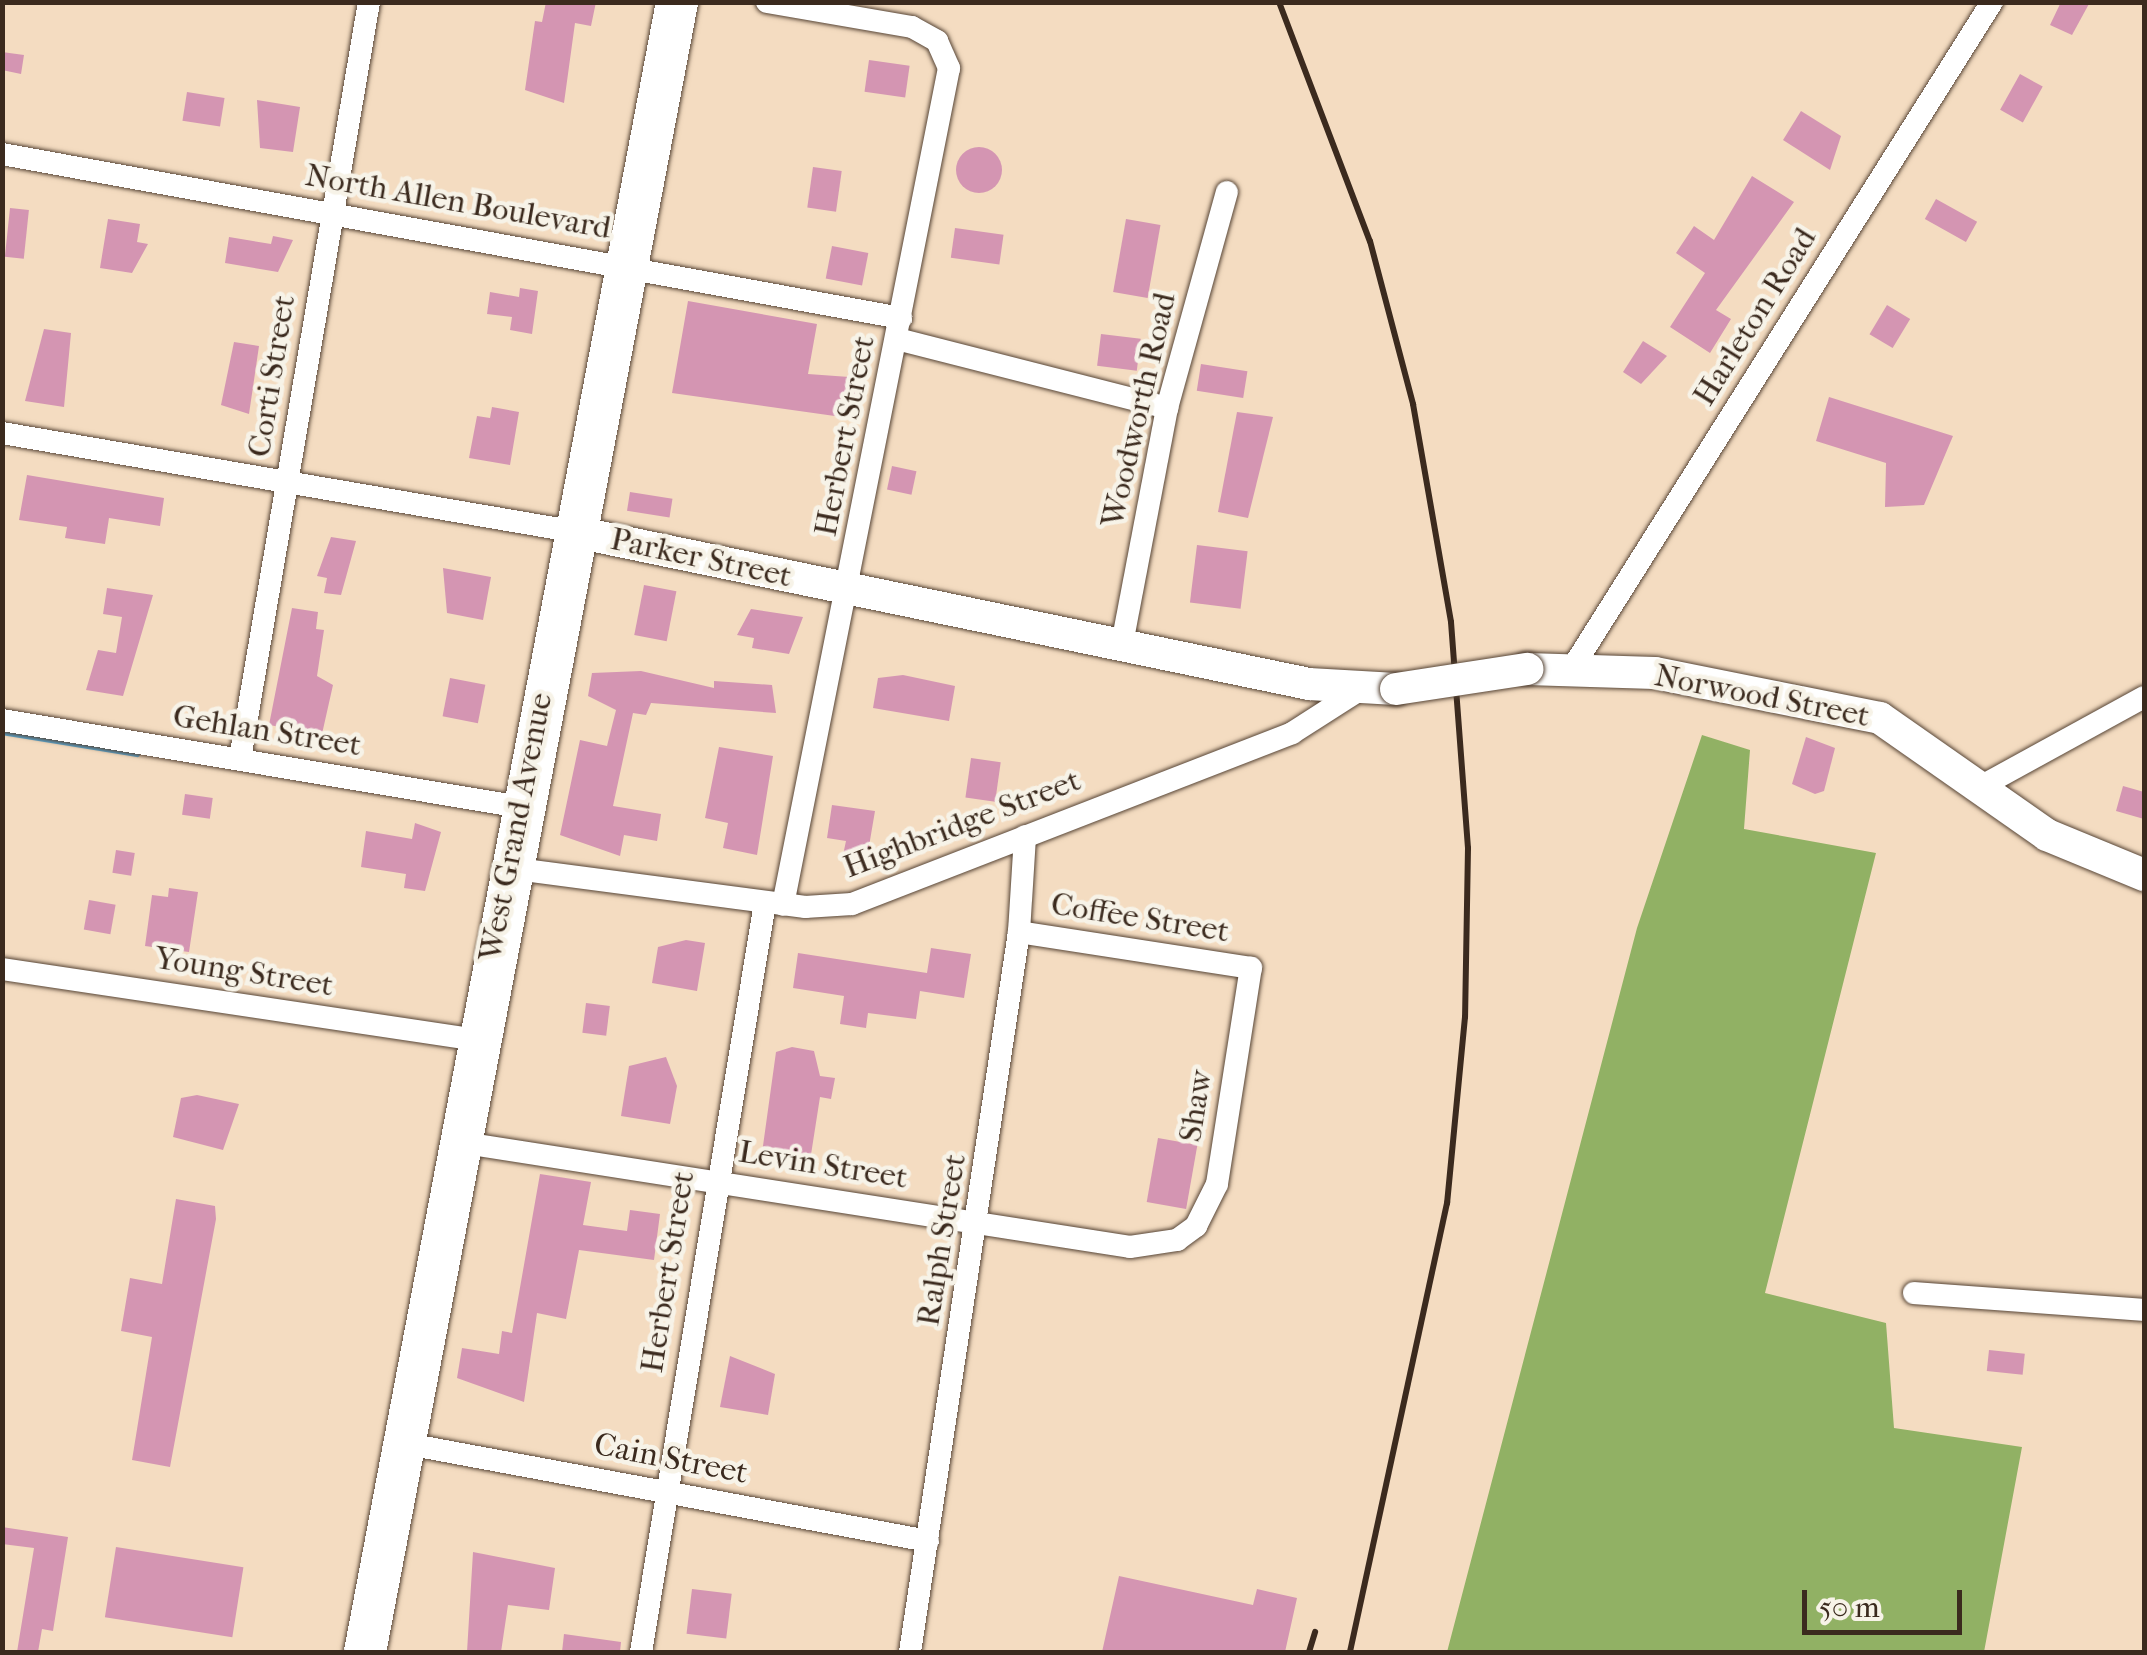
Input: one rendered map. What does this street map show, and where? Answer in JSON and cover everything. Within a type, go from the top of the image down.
[{"type":"highway","name":"West Grand Avenue","points":[[366,1652],[570,531],[677,2]]},
{"type":"street","name":"Corti Street","points":[[240,759],[330,213],[369,2]]},
{"type":"street","name":"Herbert Street","points":[[641,1652],[716,1181],[774,904],[848,589],[948,82],[937,42],[912,28],[767,2]]},
{"type":"street","name":"Harleton Road","points":[[1573,666],[1992,2]]},
{"type":"street","name":"North Allen Boulevard","points":[[2,154],[626,264],[899,329],[1167,408]]},
{"type":"street","name":"Woodworth Road","points":[[1122,644],[1167,408],[1227,192]]},
{"type":"street","name":"Parker Street","points":[[2,433],[570,531],[1356,692],[1396,689]]},
{"type":"street","name":"Norwood Street","points":[[1396,689],[1573,666],[1850,709],[1907,732],[1978,788],[2047,835],[2144,875]]},
{"type":"street","name":"Highbridge Street","points":[[509,868],[774,904],[875,898],[1292,734],[1356,692]]},
{"type":"street","points":[[1978,788],[2144,698]]},
{"type":"street","name":"Gehlan Street","points":[[2,720],[521,807]]},
{"type":"street","name":"Ralph Street","points":[[910,1652],[978,1223],[1019,932],[1025,836]]},
{"type":"street","name":"Coffee Street","points":[[1019,932],[1251,968]]},
{"type":"street","name":"Shaw","points":[[1176,1240],[1196,1226],[1217,1184],[1251,968]]},
{"type":"street","name":"Young Street","points":[[2,969],[476,1040]]},
{"type":"street","name":"Levin Street","points":[[458,1142],[1130,1247],[1176,1240]]},
{"type":"street","points":[[1914,1293],[2144,1310]]},
{"type":"street","name":"Cain Street","points":[[402,1442],[928,1540]]},
{"type":"green space","points":[[1702,735],[1750,750],[1744,829],[1876,853],[1765,1293],[1886,1323],[1894,1428],[2022,1447],[1984,1652],[1447,1652],[1637,928]]},
{"type":"building","points":[[546,2],[596,2],[591,26],[575,23],[564,103],[525,90],[535,21],[542,22]]},
{"type":"building","points":[[2061,2],[2090,2],[2072,35],[2050,25]]},
{"type":"building","points":[[2,52],[24,55],[21,74],[2,70]]},
{"type":"building","points":[[869,60],[910,66],[905,97],[865,92]]},
{"type":"building","points":[[2020,74],[2043,87],[2023,122],[2000,110]]},
{"type":"building","points":[[187,92],[225,98],[220,127],[182,121]]},
{"type":"building","points":[[257,100],[300,107],[293,152],[260,148]]},
{"type":"building","points":[[1801,111],[1841,136],[1830,170],[1783,140]]},
{"type":"building","points":[[979,147],[995,154],[1002,170],[995,186],[979,193],[963,186],[956,170],[963,154]]},
{"type":"building","points":[[813,167],[842,171],[836,212],[807,208]]},
{"type":"building","points":[[1752,176],[1794,202],[1716,310],[1731,319],[1710,353],[1670,327],[1705,273],[1676,253],[1694,226],[1714,240]]},
{"type":"building","points":[[1936,199],[1977,222],[1966,242],[1925,219]]},
{"type":"building","points":[[10,208],[29,210],[24,259],[5,257]]},
{"type":"building","points":[[108,219],[140,224],[137,242],[148,244],[132,273],[100,268]]},
{"type":"building","points":[[1126,219],[1160,225],[1148,298],[1113,292]]},
{"type":"building","points":[[955,228],[1004,235],[999,265],[951,258]]},
{"type":"building","points":[[273,236],[293,240],[278,272],[225,263],[229,237],[271,244]]},
{"type":"building","points":[[832,246],[868,253],[862,285],[826,278]]},
{"type":"building","points":[[520,288],[538,291],[532,334],[510,330],[512,317],[487,314],[490,292],[519,297]]},
{"type":"building","points":[[688,301],[817,324],[808,374],[863,378],[856,419],[672,393]]},
{"type":"building","points":[[1887,305],[1910,319],[1893,348],[1869,334]]},
{"type":"building","points":[[44,329],[71,333],[64,407],[25,401]]},
{"type":"building","points":[[1101,334],[1141,339],[1137,371],[1097,366]]},
{"type":"building","points":[[1643,341],[1667,356],[1641,384],[1623,372]]},
{"type":"building","points":[[234,342],[259,346],[249,414],[221,405]]},
{"type":"building","points":[[1201,364],[1247,371],[1243,398],[1197,391]]},
{"type":"building","points":[[1829,397],[1953,436],[1924,505],[1885,507],[1886,463],[1816,441]]},
{"type":"building","points":[[492,407],[519,412],[510,465],[469,458],[477,416],[490,418]]},
{"type":"building","points":[[1237,412],[1273,417],[1248,518],[1218,512]]},
{"type":"building","points":[[892,466],[916,471],[911,495],[887,489]]},
{"type":"building","points":[[27,475],[164,498],[160,526],[109,518],[105,544],[65,538],[67,527],[19,520]]},
{"type":"building","points":[[630,492],[672,499],[669,517],[627,511]]},
{"type":"building","points":[[331,537],[356,541],[341,595],[324,593],[327,578],[317,576]]},
{"type":"building","points":[[1197,545],[1248,551],[1241,609],[1190,603]]},
{"type":"building","points":[[443,568],[491,577],[483,620],[447,613]]},
{"type":"building","points":[[644,585],[676,591],[667,641],[634,635]]},
{"type":"building","points":[[107,588],[153,595],[123,696],[86,690],[98,650],[116,653],[122,617],[103,614]]},
{"type":"building","points":[[292,608],[318,612],[316,629],[324,630],[317,676],[333,685],[322,734],[269,725]]},
{"type":"building","points":[[751,609],[803,617],[789,654],[752,648],[754,638],[737,635]]},
{"type":"building","points":[[641,671],[714,688],[714,681],[772,685],[776,713],[651,703],[646,715],[633,713],[613,806],[661,814],[657,841],[624,835],[620,856],[560,835],[580,740],[607,746],[616,710],[588,696],[592,673]]},
{"type":"building","points":[[903,675],[955,686],[949,721],[873,708],[878,678]]},
{"type":"building","points":[[450,678],[485,685],[478,723],[443,716]]},
{"type":"building","points":[[1806,737],[1835,748],[1824,791],[1815,794],[1792,784]]},
{"type":"building","points":[[719,747],[773,756],[757,855],[723,848],[728,823],[705,818]]},
{"type":"building","points":[[971,758],[1001,762],[995,802],[965,798]]},
{"type":"building","points":[[2123,786],[2144,792],[2144,819],[2116,811]]},
{"type":"building","points":[[185,794],[213,798],[210,819],[182,815]]},
{"type":"building","points":[[832,805],[875,811],[867,858],[843,855],[846,841],[827,838]]},
{"type":"building","points":[[415,823],[441,832],[425,891],[404,888],[406,874],[361,867],[366,831],[412,839]]},
{"type":"building","points":[[116,850],[135,853],[131,876],[112,873]]},
{"type":"building","points":[[169,888],[198,892],[189,952],[145,946],[152,895],[168,897]]},
{"type":"building","points":[[89,900],[116,905],[110,934],[84,930]]},
{"type":"building","points":[[686,940],[705,943],[697,991],[652,983],[658,947]]},
{"type":"building","points":[[931,948],[971,954],[964,998],[920,991],[916,1019],[868,1013],[866,1028],[840,1024],[844,996],[793,988],[798,953],[927,973]]},
{"type":"building","points":[[586,1003],[610,1006],[606,1036],[582,1033]]},
{"type":"building","points":[[792,1047],[814,1051],[820,1076],[835,1078],[831,1099],[820,1097],[810,1161],[762,1153],[776,1052]]},
{"type":"building","points":[[666,1057],[677,1086],[670,1124],[621,1116],[629,1066]]},
{"type":"building","points":[[197,1095],[239,1104],[223,1150],[173,1137],[181,1098]]},
{"type":"building","points":[[1158,1138],[1197,1145],[1186,1209],[1147,1202]]},
{"type":"building","points":[[540,1174],[591,1182],[583,1225],[627,1231],[630,1210],[660,1214],[654,1260],[579,1250],[566,1319],[537,1313],[524,1402],[457,1378],[462,1348],[499,1354],[502,1331],[512,1333]]},
{"type":"building","points":[[176,1199],[215,1206],[216,1219],[170,1467],[132,1460],[152,1337],[121,1331],[130,1278],[162,1284]]},
{"type":"building","points":[[1989,1350],[2025,1354],[2023,1375],[1987,1371]]},
{"type":"building","points":[[730,1356],[775,1374],[768,1415],[720,1407]]},
{"type":"building","points":[[2,1527],[68,1537],[53,1631],[42,1629],[38,1652],[17,1652],[34,1548],[2,1544]]},
{"type":"building","points":[[116,1547],[243,1567],[232,1637],[105,1617]]},
{"type":"building","points":[[473,1552],[555,1568],[549,1610],[508,1605],[501,1652],[467,1652]]},
{"type":"building","points":[[1119,1576],[1253,1605],[1257,1589],[1297,1598],[1285,1652],[1102,1652]]},
{"type":"building","points":[[692,1589],[732,1594],[726,1639],[687,1634]]},
{"type":"building","points":[[564,1634],[621,1642],[620,1652],[562,1652]]},
{"type":"waterway","points":[[2,732],[137,754]]},
{"type":"railway","points":[[1279,2],[1370,241],[1413,404],[1451,622],[1468,848],[1465,1017],[1447,1203],[1350,1652]]},
{"type":"railway","points":[[1309,1652],[1315,1632]]}]
